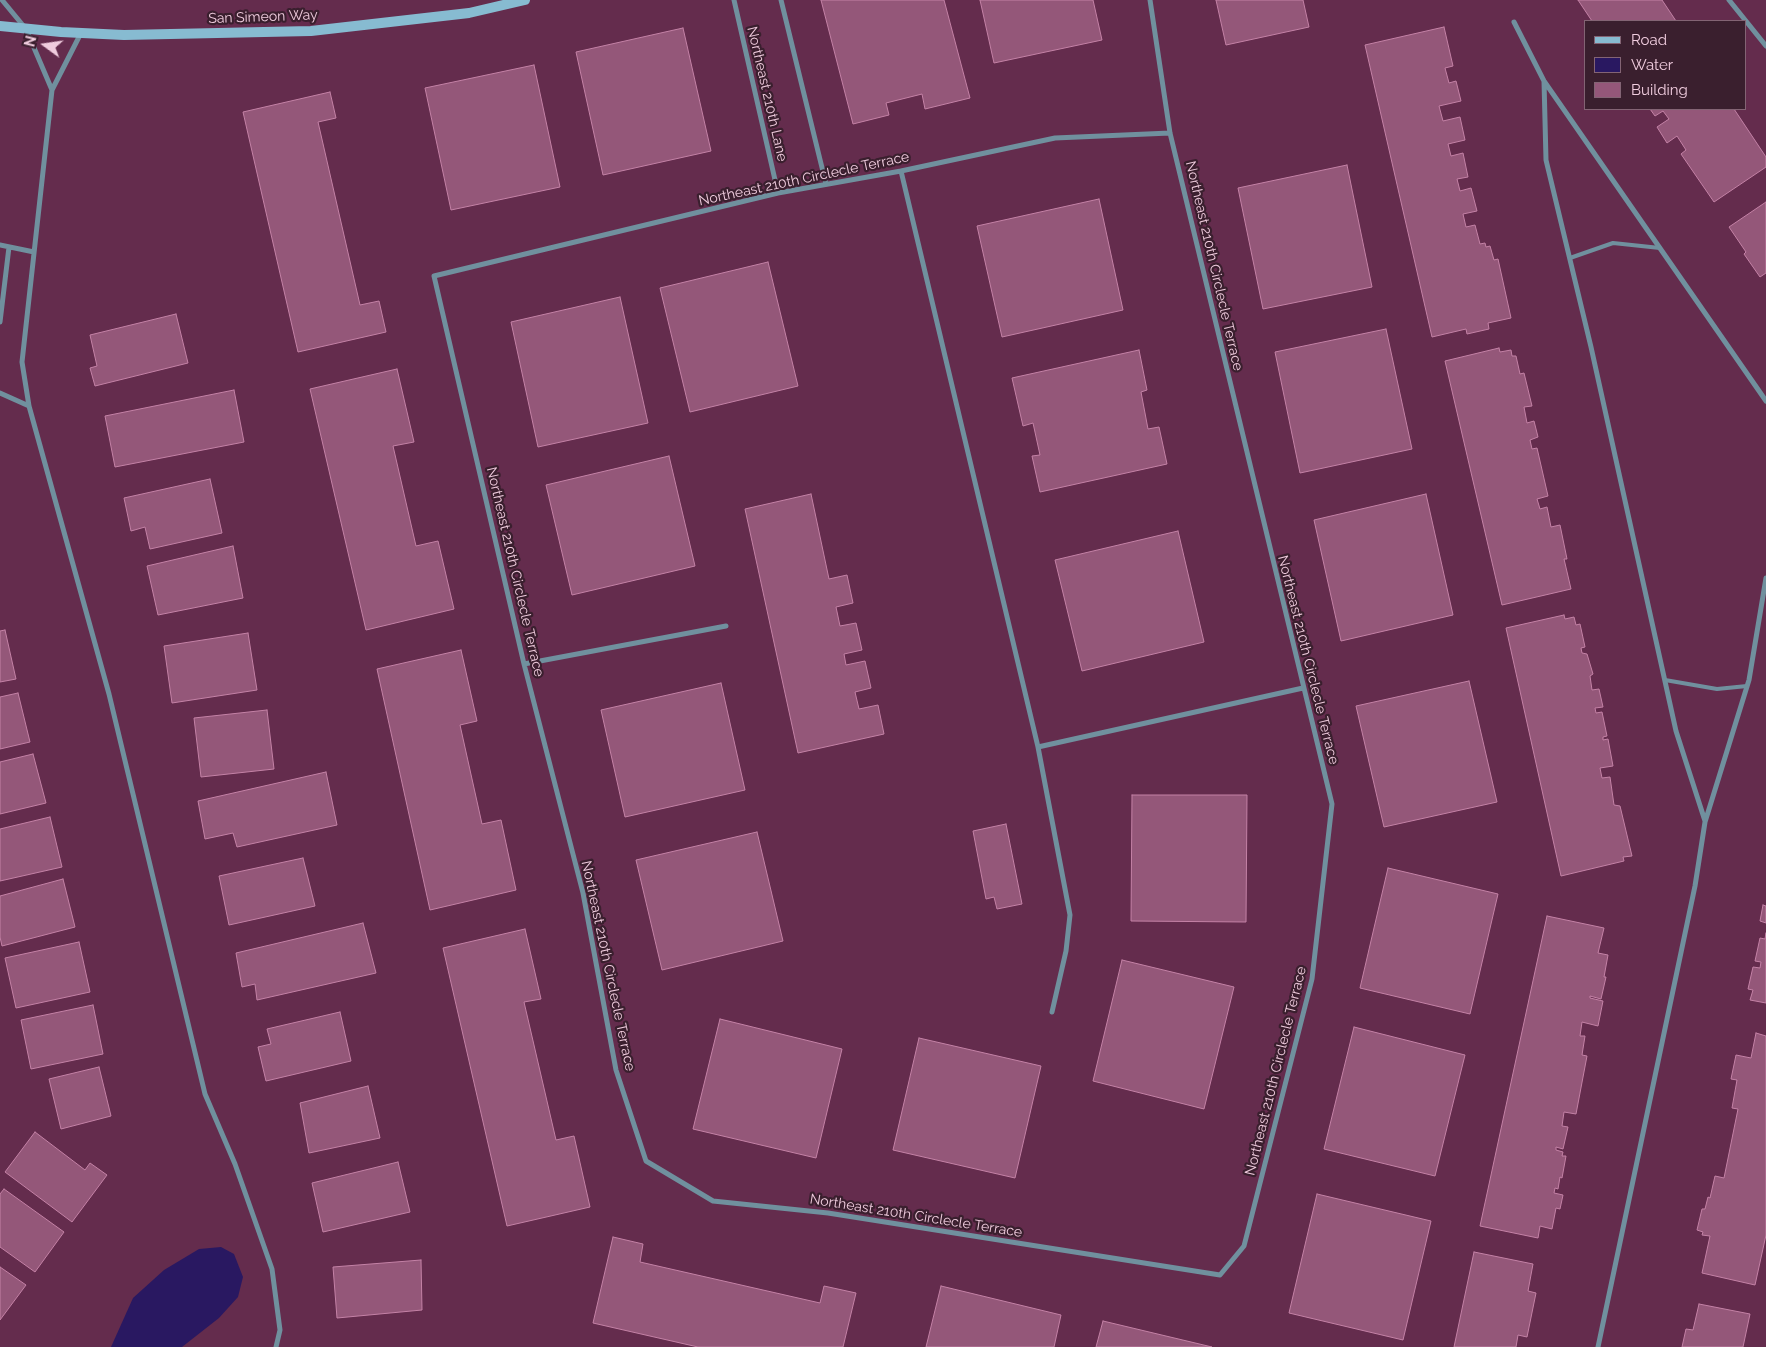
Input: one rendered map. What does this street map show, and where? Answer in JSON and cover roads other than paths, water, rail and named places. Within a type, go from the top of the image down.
[{"type":"street","points":[[2,0],[26,29],[52,90]]},
{"type":"street","name":"San Simeon Way","points":[[0,26],[124,35],[311,31],[469,13],[525,0]]},
{"type":"street","name":"Northeast 210th Lane","points":[[734,0],[778,193]]},
{"type":"street","points":[[781,0],[826,184]]},
{"type":"street","points":[[1150,0],[1170,132]]},
{"type":"street","points":[[1729,0],[1745,20]]},
{"type":"street","points":[[1746,21],[1766,46]]},
{"type":"street","points":[[1514,22],[1544,81],[1766,401]]},
{"type":"street","points":[[81,33],[52,90],[22,362],[29,406],[110,694],[205,1094],[235,1164],[272,1269],[280,1330],[276,1347]]},
{"type":"street","points":[[1544,81],[1546,160],[1591,347],[1676,731],[1705,822]]},
{"type":"street","name":"Northeast 210th Circlecle Terrace","points":[[1170,132],[1332,804],[1312,978],[1244,1246],[1220,1275],[828,1213],[713,1201],[646,1161],[616,1070],[583,893],[524,664],[434,276],[778,193],[826,184],[901,171],[1055,138],[1170,132]]},
{"type":"street","points":[[901,171],[1038,747],[1070,915],[1066,951],[1052,1012]]},
{"type":"street","points":[[0,245],[34,252]]},
{"type":"street","points":[[0,322],[9,247]]},
{"type":"street","points":[[0,393],[29,406]]},
{"type":"street","points":[[1598,1347],[1695,886],[1705,822],[1747,686],[1766,578]]},
{"type":"street","points":[[524,664],[726,626]]},
{"type":"street","points":[[1038,747],[1303,688]]},
{"type":"lane","points":[[1570,258],[1612,243],[1660,248]]},
{"type":"lane","points":[[1665,680],[1717,690],[1747,686]]},
{"type":"water","points":[[221,1247],[234,1254],[243,1277],[238,1297],[219,1318],[182,1347],[111,1347],[133,1298],[164,1270],[199,1249]]}]
